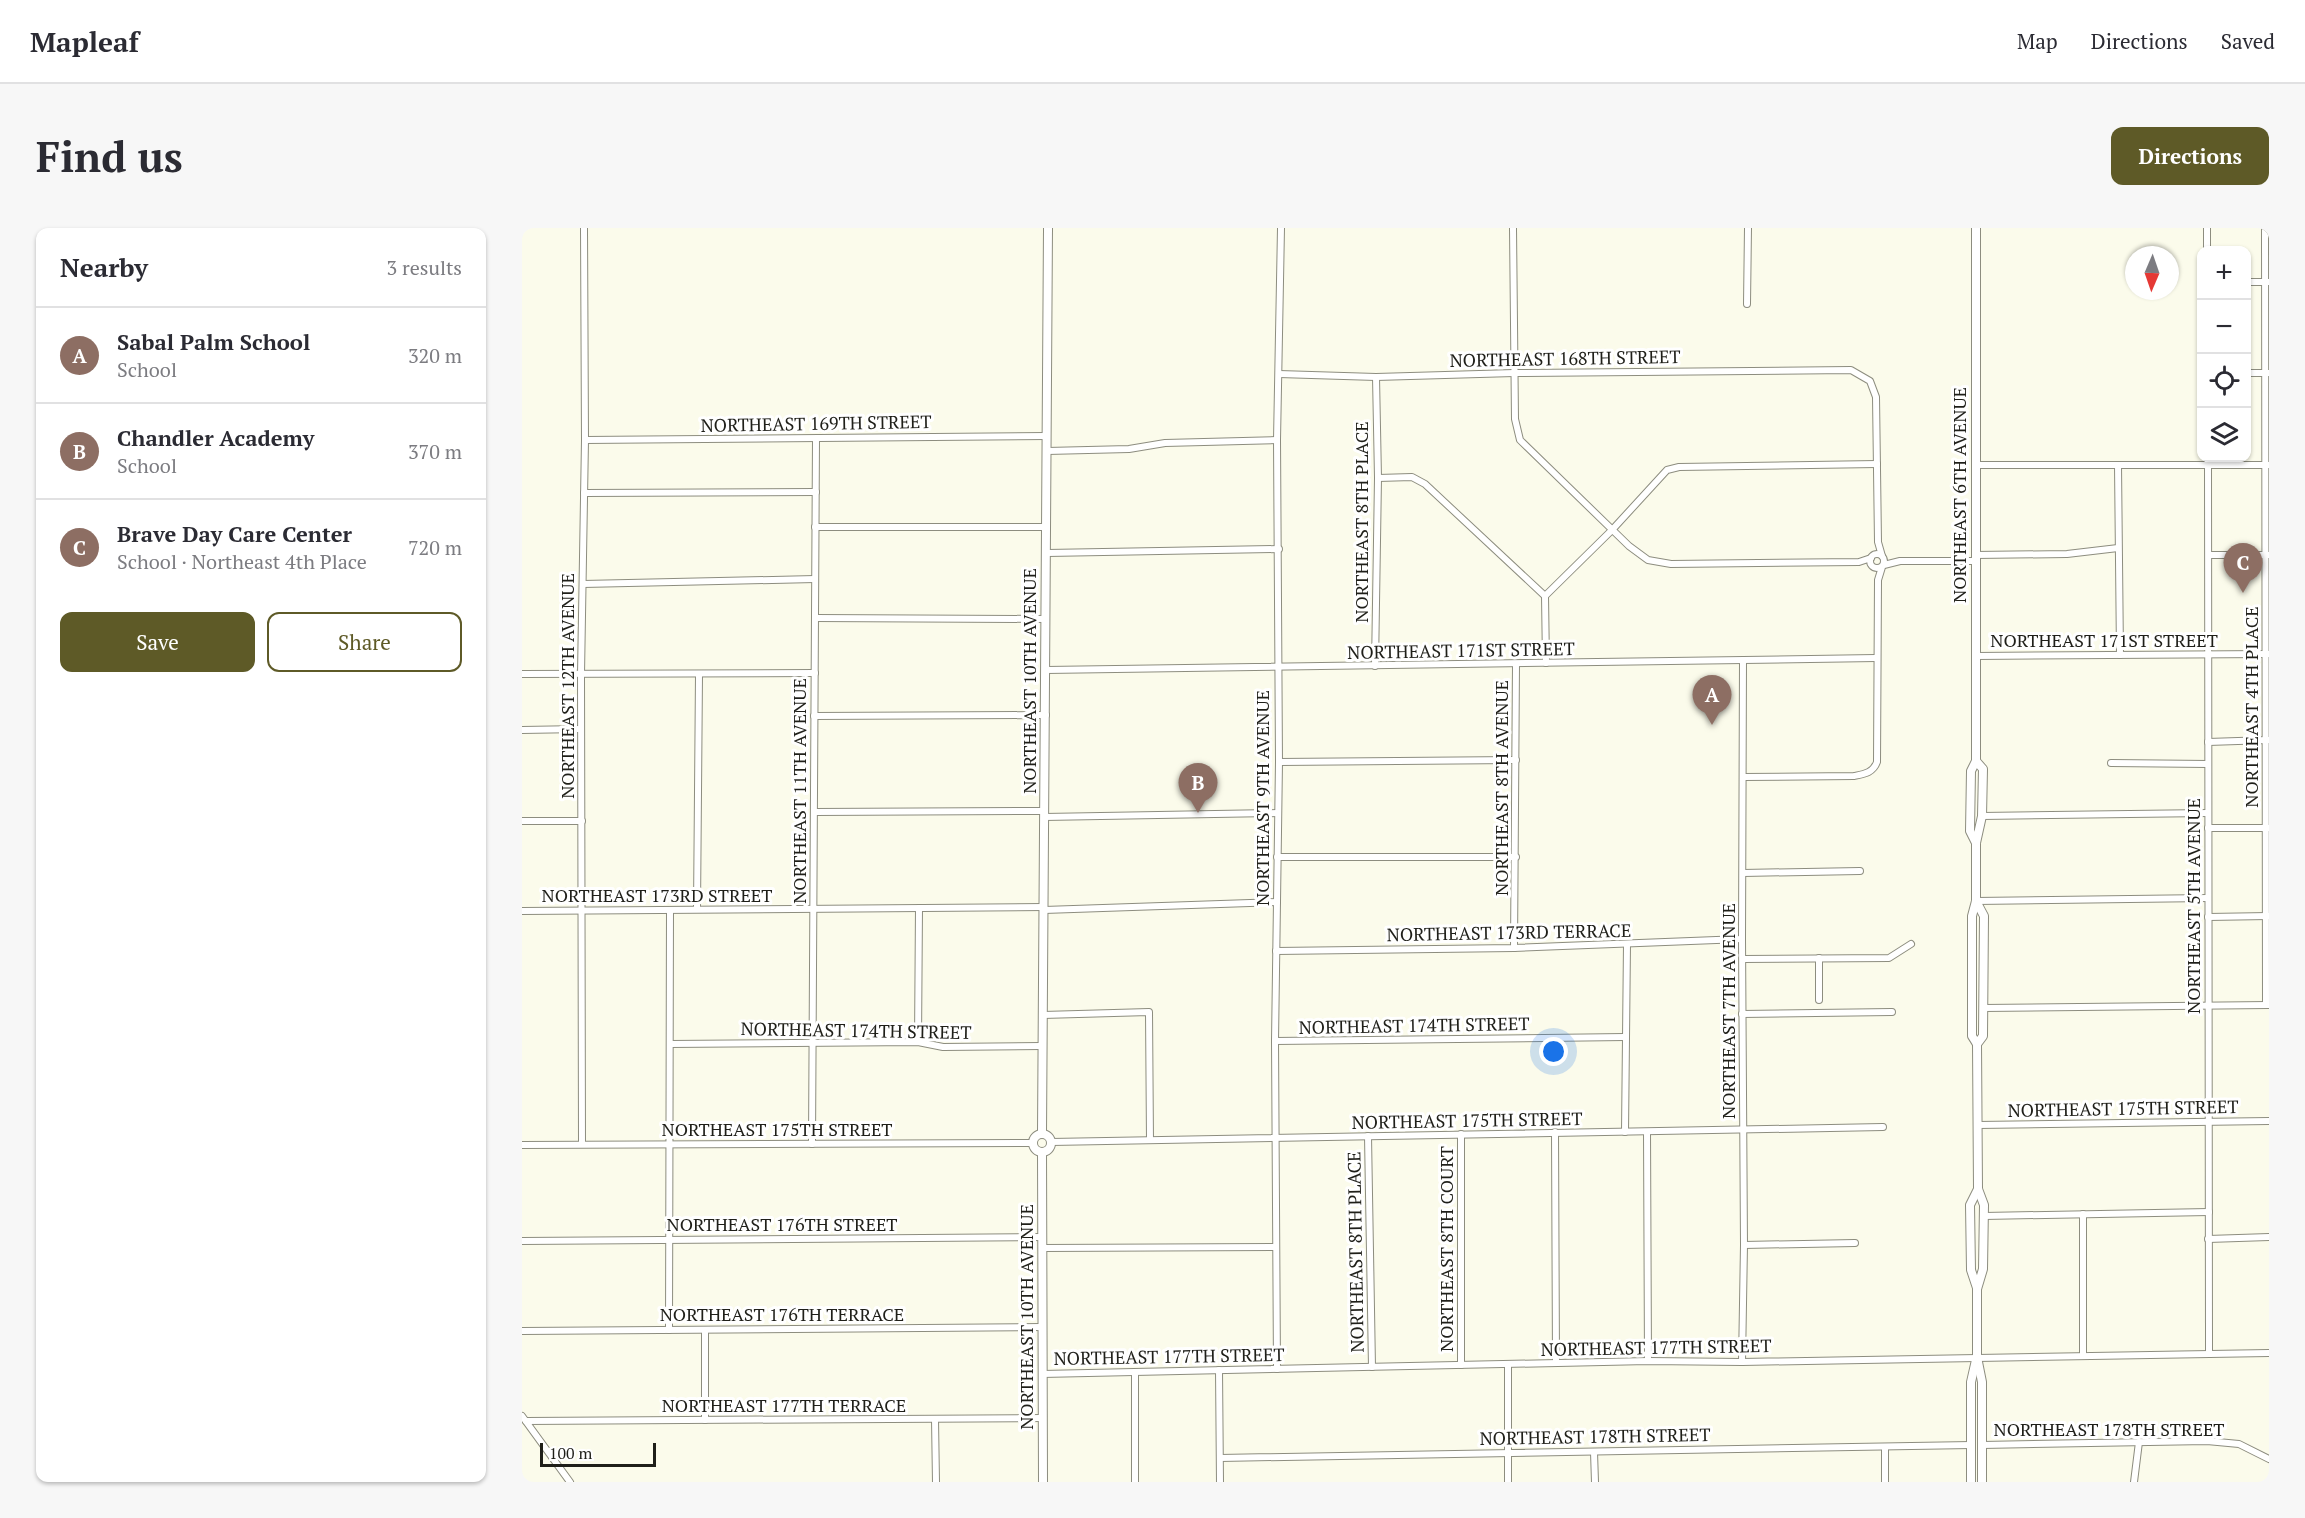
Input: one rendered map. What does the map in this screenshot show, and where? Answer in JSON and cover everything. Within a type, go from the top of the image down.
[{"type":"main road","name":"NORTHEAST 10TH AVENUE","points":[[1042,1133],[1048,228]]},
{"type":"main road","name":"NORTHEAST 6TH AVENUE","points":[[1976,228],[1976,761],[1971,771],[1970,831],[1976,843]]},
{"type":"main road","name":"NORTHEAST 6TH AVENUE","points":[[1976,761],[1983,770],[1982,816],[1976,843],[1976,901],[1972,916],[1971,1008],[1972,1036],[1977,1044],[1978,1189],[1984,1205],[1983,1269],[1977,1288],[1977,1357],[1982,1382],[1982,1482]]},
{"type":"main road","name":"NORTHEAST 6TH AVENUE","points":[[1976,901],[1983,916],[1983,1036],[1977,1044]]},
{"type":"main road","points":[[1042,1133],[1047,1135],[1051,1142],[1049,1149],[1042,1152],[1035,1150],[1032,1143],[1036,1136],[1042,1133]]},
{"type":"main road","name":"NORTHEAST 10TH AVENUE","points":[[1042,1152],[1043,1482]]},
{"type":"main road","name":"NORTHEAST 6TH AVENUE","points":[[1977,1288],[1971,1270],[1970,1205],[1978,1189]]},
{"type":"main road","name":"NORTHEAST 6TH AVENUE","points":[[1971,1482],[1971,1382],[1977,1357]]},
{"type":"street","name":"NORTHEAST 12TH AVENUE","points":[[582,1144],[581,674],[585,440],[584,228]]},
{"type":"street","name":"NORTHEAST 9TH AVENUE","points":[[1277,1369],[1275,1041],[1279,549],[1276,440],[1281,228]]},
{"type":"street","points":[[1513,228],[1515,419],[1520,440],[1612,530],[1648,560],[1671,564],[1872,562],[2067,554],[2118,548]]},
{"type":"street","points":[[1747,304],[1748,228]]},
{"type":"street","points":[[2207,228],[2207,246]]},
{"type":"street","name":"NORTHEAST 4TH PLACE","points":[[2265,228],[2268,1005]]},
{"type":"street","points":[[2251,282],[2267,282]]},
{"type":"street","name":"NORTHEAST 168TH STREET","points":[[1279,374],[1376,377],[1514,373],[1851,370],[1870,381],[1876,397],[1877,464]]},
{"type":"street","points":[[2251,373],[2267,373]]},
{"type":"street","name":"NORTHEAST 8TH PLACE","points":[[1375,666],[1378,478],[1376,377]]},
{"type":"street","name":"NORTHEAST 169TH STREET","points":[[585,440],[1047,436]]},
{"type":"street","name":"NORTHEAST 11TH AVENUE","points":[[812,1144],[816,439]]},
{"type":"street","points":[[1047,451],[1129,449],[1165,443],[1276,440]]},
{"type":"street","points":[[1975,465],[2118,465],[2197,461]]},
{"type":"street","name":"NORTHEAST 5TH AVENUE","points":[[2208,462],[2209,1354]]},
{"type":"street","points":[[2223,462],[2267,465]]},
{"type":"street","points":[[1545,596],[1612,530],[1667,470],[1679,467],[1877,464],[1878,542],[1883,561],[1878,580],[1877,762],[1872,770],[1854,776],[1743,777]]},
{"type":"street","points":[[2118,465],[2120,655]]},
{"type":"street","points":[[1378,478],[1412,477],[1425,484],[1545,596],[1546,663]]},
{"type":"street","points":[[584,493],[816,492]]},
{"type":"street","points":[[816,527],[1047,527]]},
{"type":"street","points":[[1878,542],[1872,562],[1878,580]]},
{"type":"street","points":[[1047,554],[1279,549]]},
{"type":"street","points":[[2209,555],[2267,555]]},
{"type":"street","points":[[1872,562],[1883,561]]},
{"type":"street","points":[[583,584],[815,579]]},
{"type":"street","points":[[815,618],[1046,619]]},
{"type":"street","name":"NORTHEAST 171ST STREET","points":[[1976,656],[2267,654]]},
{"type":"street","name":"NORTHEAST 171ST STREET","points":[[1046,670],[1876,658]]},
{"type":"street","name":"NORTHEAST 7TH AVENUE","points":[[1742,1362],[1744,1245],[1743,660]]},
{"type":"street","name":"NORTHEAST 8TH AVENUE","points":[[1514,948],[1516,664]]},
{"type":"street","points":[[522,674],[815,673]]},
{"type":"street","points":[[697,909],[699,675]]},
{"type":"street","points":[[814,716],[1046,715]]},
{"type":"street","points":[[522,730],[581,729]]},
{"type":"street","points":[[2208,742],[2268,740]]},
{"type":"street","points":[[1279,762],[1516,760]]},
{"type":"street","points":[[2111,763],[2208,764]]},
{"type":"street","points":[[814,812],[1278,813]]},
{"type":"street","points":[[1982,816],[2208,813]]},
{"type":"street","points":[[522,821],[582,821]]},
{"type":"street","points":[[2208,828],[2268,828]]},
{"type":"street","points":[[1277,857],[1516,857]]},
{"type":"street","points":[[1743,873],[1860,871]]},
{"type":"street","points":[[1976,901],[2208,898]]},
{"type":"street","name":"NORTHEAST 173RD STREET","points":[[522,911],[1044,908],[1277,902]]},
{"type":"street","points":[[918,1042],[919,908]]},
{"type":"street","points":[[669,1330],[670,910]]},
{"type":"street","points":[[2208,917],[2268,916]]},
{"type":"street","name":"NORTHEAST 173RD TERRACE","points":[[1276,951],[1514,948],[1742,939]]},
{"type":"street","points":[[1625,1132],[1627,944]]},
{"type":"street","points":[[1743,959],[1889,958],[1911,945]]},
{"type":"street","points":[[1819,958],[1819,1000]]},
{"type":"street","points":[[1983,1008],[2268,1005]]},
{"type":"street","points":[[1043,1015],[1149,1012],[1150,1140]]},
{"type":"street","points":[[1742,1014],[1892,1012]]},
{"type":"street","name":"NORTHEAST 174TH STREET","points":[[1275,1041],[1625,1037]]},
{"type":"street","name":"NORTHEAST 174TH STREET","points":[[670,1044],[918,1042],[943,1047],[1042,1046]]},
{"type":"street","name":"NORTHEAST 175TH STREET","points":[[1978,1125],[2269,1121]]},
{"type":"street","name":"NORTHEAST 175TH STREET","points":[[1051,1142],[1883,1127]]},
{"type":"street","points":[[1555,1132],[1556,1363]]},
{"type":"street","points":[[1647,1132],[1648,1361]]},
{"type":"street","name":"NORTHEAST 8TH COURT","points":[[1461,1134],[1461,1365]]},
{"type":"street","name":"NORTHEAST 8TH PLACE","points":[[1368,1137],[1372,1367]]},
{"type":"street","name":"NORTHEAST 175TH STREET","points":[[522,1145],[1032,1143]]},
{"type":"street","points":[[1984,1216],[2208,1212]]},
{"type":"street","points":[[2083,1214],[2083,1356]]},
{"type":"street","name":"NORTHEAST 176TH STREET","points":[[522,1241],[1042,1237]]},
{"type":"street","points":[[2208,1239],[2269,1238]]},
{"type":"street","points":[[1744,1245],[1855,1243]]},
{"type":"street","points":[[1042,1248],[1275,1247]]},
{"type":"street","name":"NORTHEAST 176TH TERRACE","points":[[522,1331],[1042,1328]]},
{"type":"street","points":[[705,1330],[705,1420]]},
{"type":"street","name":"NORTHEAST 177TH STREET","points":[[1042,1374],[1648,1361],[1742,1362],[2269,1353]]},
{"type":"street","points":[[1508,1364],[1508,1482]]},
{"type":"street","points":[[1219,1370],[1220,1482]]},
{"type":"street","points":[[1135,1372],[1135,1482]]},
{"type":"street","points":[[524,1418],[570,1482]]},
{"type":"street","name":"NORTHEAST 177TH TERRACE","points":[[524,1418],[705,1420],[1042,1418]]},
{"type":"street","points":[[935,1419],[936,1482]]},
{"type":"street","name":"NORTHEAST 178TH STREET","points":[[1982,1445],[2207,1441],[2239,1444],[2269,1459]]},
{"type":"street","points":[[2134,1482],[2139,1442]]},
{"type":"street","name":"NORTHEAST 178TH STREET","points":[[1220,1458],[1971,1445]]},
{"type":"street","points":[[1885,1447],[1885,1482]]},
{"type":"street","points":[[1594,1452],[1595,1482]]},
{"type":"place","name":"Brave Day Care Center","points":[[2243,593]]},
{"type":"place","name":"Sabal Palm School","points":[[1712,725]]},
{"type":"place","name":"Chandler Academy","points":[[1198,813]]}]
